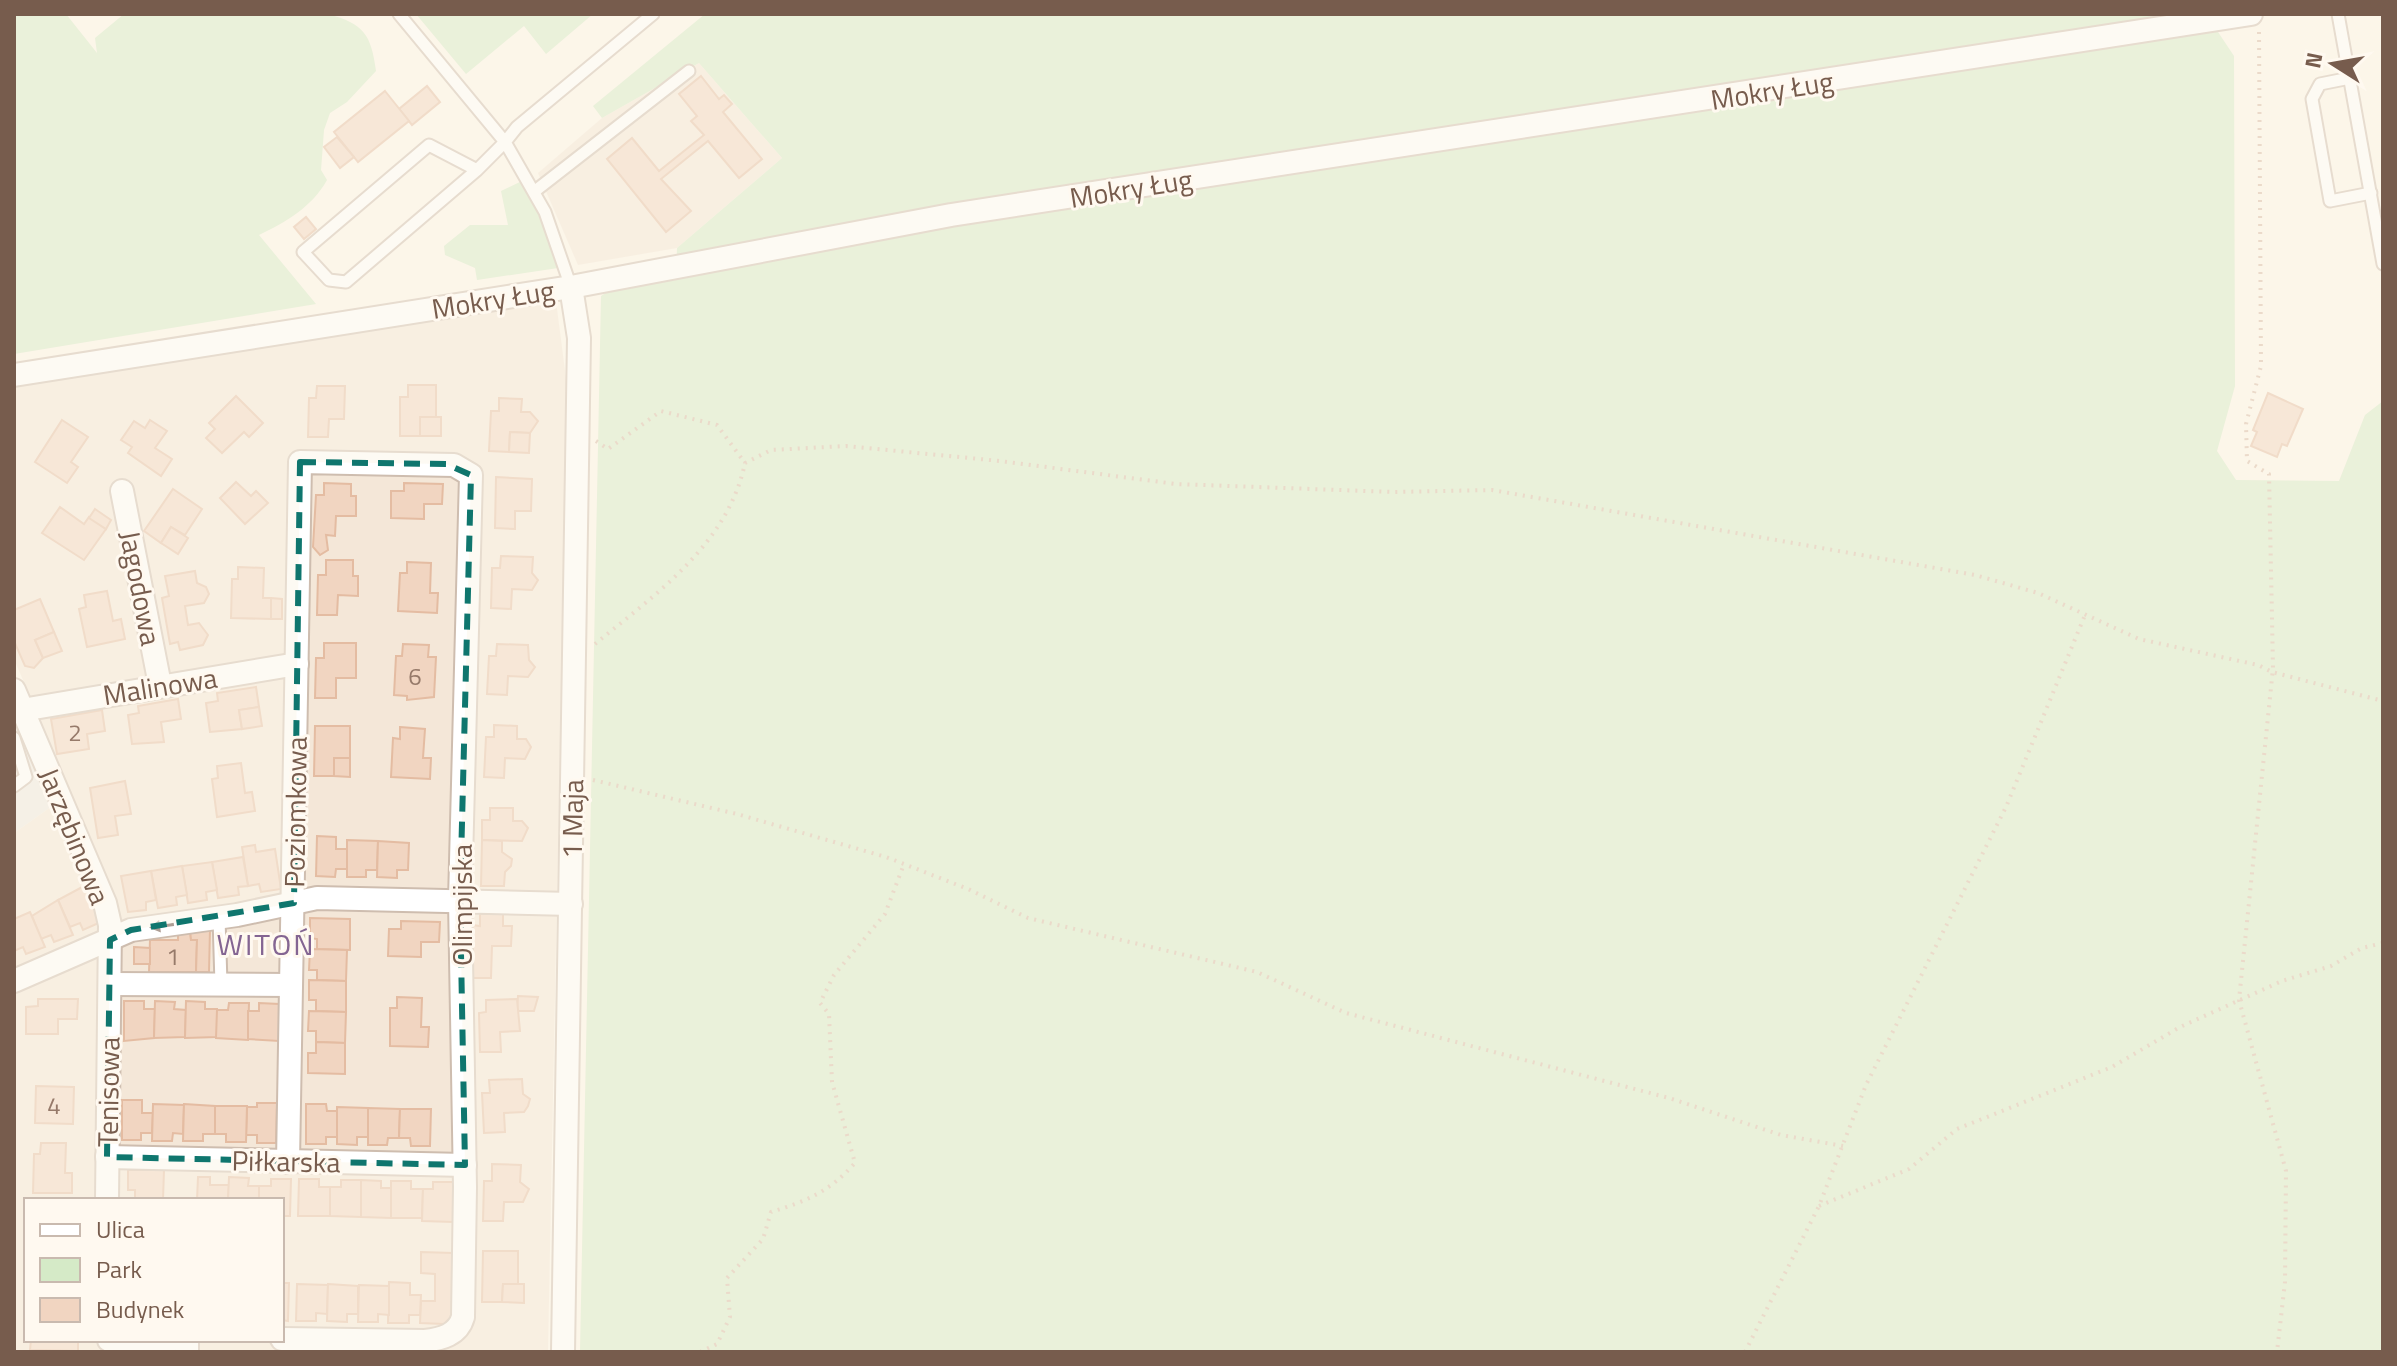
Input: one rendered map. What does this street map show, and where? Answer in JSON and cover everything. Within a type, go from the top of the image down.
[{"type":"street","name":"Mokry Ług","points":[[14,375],[571,287],[951,215],[2255,22]]},
{"type":"street","name":"1 Maja","points":[[563,1352],[579,338],[571,287]]},
{"type":"street","name":"Poziomkowa","points":[[288,1162],[300,462]]},
{"type":"street","name":"Olimpijska","points":[[284,1339],[425,1341],[444,1339],[461,1325],[465,1165],[460,900],[471,475],[462,467],[446,464],[300,462]]},
{"type":"street","name":"Jagodowa","points":[[122,491],[160,685]]},
{"type":"street","name":"Malinowa","points":[[18,700],[160,685],[297,664]]},
{"type":"street","name":"Jarzębinowa","points":[[18,700],[105,903],[110,940],[110,984]]},
{"type":"street","points":[[14,981],[131,930],[219,918],[317,898],[571,904]]},
{"type":"street","points":[[110,984],[291,985]]},
{"type":"street","name":"Tenisowa","points":[[107,1198],[110,984]]},
{"type":"street","name":"Piłkarska","points":[[107,1157],[465,1165]]},
{"type":"street","points":[[112,1342],[149,1345],[162,1342]]},
{"type":"lane","points":[[399,14],[505,142],[535,191],[561,249],[571,287]]},
{"type":"lane","points":[[477,170],[429,145],[303,252],[329,280],[346,282],[477,170],[517,127],[653,14]]},
{"type":"lane","points":[[2338,14],[2383,264]]},
{"type":"lane","points":[[535,191],[689,71]]},
{"type":"lane","points":[[2350,78],[2320,84],[2312,99],[2330,201],[2371,193]]},
{"type":"lane","points":[[14,738],[26,777],[14,786]]},
{"type":"lane","points":[[219,918],[230,984]]},
{"type":"path","points":[[2255,22],[2261,366],[2246,424],[2247,461],[2269,474],[2272,672],[2239,1000],[2286,1171],[2285,1282],[2277,1352]]},
{"type":"path","points":[[578,428],[608,449],[661,411],[717,425],[745,463],[739,492],[716,534],[665,588],[587,651]]},
{"type":"path","points":[[745,463],[771,450],[846,446],[1000,461],[1176,484],[1393,492],[1492,490],[1975,575],[2038,593],[2139,639],[2258,665],[2272,672],[2383,701]]},
{"type":"path","points":[[1745,1352],[1819,1206],[1866,1085],[2006,807],[2085,615]]},
{"type":"path","points":[[588,779],[737,814],[904,864],[968,889],[1028,918],[1257,972],[1346,1013],[1669,1098],[1781,1135],[1843,1146]]},
{"type":"path","points":[[700,1352],[717,1344],[730,1317],[727,1278],[763,1239],[771,1212],[833,1187],[855,1163],[832,1082],[829,1014],[820,1003],[834,975],[885,914],[904,864]]},
{"type":"path","points":[[1819,1206],[1909,1169],[1957,1129],[2112,1067],[2180,1027],[2282,981],[2331,966],[2362,948],[2383,943]]},
{"type":"highlighted area","points":[[300,462],[446,464],[471,475],[460,900],[465,1165],[107,1157],[110,940],[131,930],[294,903]]},
{"type":"shaded area","points":[[699,63],[782,158],[677,248],[578,265],[538,173],[602,118]]},
{"type":"shaded area","points":[[556,301],[567,386],[548,1352],[14,1352],[14,833],[52,806],[69,788],[14,659],[14,386],[287,344],[405,318]]},
{"type":"shaded area","points":[[14,717],[52,806],[14,833]]},
{"type":"green space","points":[[14,14],[66,14],[97,53],[95,38],[124,14],[328,14],[350,22],[364,32],[376,71],[347,102],[330,113],[324,130],[321,170],[327,180],[298,213],[259,235],[316,304],[14,354]]},
{"type":"green space","points":[[416,14],[593,14],[546,54],[524,26],[466,74]]},
{"type":"green space","points":[[705,14],[2219,14],[2216,29],[2234,56],[2235,386],[2217,451],[2236,480],[2339,481],[2365,415],[2383,401],[2383,1352],[580,1352],[601,296],[615,287],[676,280],[677,248],[782,158],[699,63],[602,118],[593,106]]},
{"type":"green space","points":[[522,181],[546,222],[558,268],[477,280],[475,268],[445,255],[444,246],[470,225],[508,225],[501,191]]},
{"type":"building","points":[[701,76],[719,99],[724,95],[732,104],[723,112],[762,159],[739,178],[708,141],[661,179],[691,211],[666,232],[607,159],[632,138],[659,171],[704,135],[691,121],[697,116],[679,94]]},
{"type":"building","points":[[427,86],[440,102],[412,125],[399,109]]},
{"type":"building","points":[[385,91],[409,121],[358,162],[334,132]]},
{"type":"building","points":[[337,137],[354,157],[340,168],[324,147]]},
{"type":"building","points":[[306,217],[316,229],[304,239],[294,227]]},
{"type":"building","points":[[408,385],[436,385],[436,417],[420,417],[420,436],[400,436],[400,397],[408,397]]},
{"type":"building","points":[[317,386],[345,386],[344,419],[329,419],[328,437],[308,437],[309,398],[316,398]]},
{"type":"building","points":[[2268,393],[2303,409],[2287,446],[2282,444],[2277,457],[2251,446],[2257,432],[2253,430]]},
{"type":"building","points":[[236,396],[263,423],[249,437],[244,432],[222,453],[206,438],[215,429],[209,423]]},
{"type":"building","points":[[499,398],[522,399],[521,412],[530,412],[538,421],[530,433],[510,432],[509,452],[489,451],[491,411],[499,411]]},
{"type":"building","points":[[420,417],[441,417],[441,436],[420,436]]},
{"type":"building","points":[[62,420],[88,437],[71,462],[78,467],[67,483],[35,462]]},
{"type":"building","points":[[150,420],[167,431],[155,448],[172,459],[161,476],[128,453],[132,447],[121,440],[134,421],[145,428]]},
{"type":"building","points":[[510,432],[530,433],[529,453],[509,452]]},
{"type":"building","points":[[496,477],[532,479],[531,511],[515,511],[515,529],[495,528]]},
{"type":"building","points":[[236,482],[251,496],[256,491],[268,503],[245,524],[220,498]]},
{"type":"building","points":[[324,483],[351,484],[351,496],[356,496],[356,516],[336,516],[335,536],[326,535],[328,550],[320,555],[313,547],[316,495],[324,495]]},
{"type":"building","points":[[404,483],[443,484],[442,504],[424,504],[424,519],[391,518],[391,491],[404,491]]},
{"type":"building","points":[[173,489],[202,509],[185,535],[171,527],[161,543],[144,531]]},
{"type":"building","points":[[60,507],[84,524],[89,517],[106,529],[84,560],[42,533]]},
{"type":"building","points":[[95,509],[111,520],[106,529],[89,518]]},
{"type":"building","points":[[171,527],[188,538],[178,554],[161,543]]},
{"type":"building","points":[[501,556],[533,557],[532,573],[538,580],[532,590],[512,589],[511,609],[491,608],[492,568],[500,568]]},
{"type":"building","points":[[326,560],[353,560],[353,576],[358,576],[358,596],[338,595],[337,615],[317,615],[318,575],[326,575]]},
{"type":"building","points":[[407,562],[431,563],[430,593],[438,593],[437,613],[398,611],[400,573],[407,573]]},
{"type":"building","points":[[238,567],[264,568],[263,598],[271,598],[271,619],[231,618],[232,579],[238,579]]},
{"type":"building","points":[[195,571],[197,583],[206,587],[209,594],[204,603],[185,606],[188,625],[199,623],[208,635],[203,645],[180,650],[178,642],[170,644],[162,598],[169,596],[165,576]]},
{"type":"building","points":[[107,591],[113,621],[121,619],[125,639],[87,647],[79,609],[86,607],[84,595]]},
{"type":"building","points":[[271,598],[282,599],[282,619],[271,619]]},
{"type":"building","points":[[40,599],[54,632],[35,640],[43,658],[34,668],[25,666],[14,641],[14,610]]},
{"type":"building","points":[[54,632],[62,651],[43,658],[35,640]]},
{"type":"building","points":[[324,643],[356,643],[356,678],[336,678],[336,698],[315,698],[316,658],[324,658]]},
{"type":"building","points":[[403,644],[429,645],[428,657],[436,657],[434,697],[407,700],[407,696],[394,695],[396,656],[402,656]]},
{"type":"building","points":[[497,644],[528,645],[529,660],[535,667],[528,677],[508,676],[507,695],[487,694],[489,656],[496,656]]},
{"type":"building","points":[[256,687],[259,707],[239,710],[242,729],[210,732],[206,703],[218,701],[217,693]]},
{"type":"building","points":[[178,699],[181,719],[161,722],[164,742],[132,744],[128,715],[139,713],[138,706]]},
{"type":"building","points":[[259,707],[262,726],[242,729],[239,710]]},
{"type":"building","points":[[102,710],[105,731],[87,734],[89,749],[57,754],[51,719]]},
{"type":"building","points":[[494,725],[517,726],[517,739],[526,739],[531,747],[525,759],[505,758],[504,778],[484,777],[486,737],[494,737]]},
{"type":"building","points":[[315,726],[350,726],[350,758],[334,758],[334,776],[314,776]]},
{"type":"building","points":[[400,727],[425,729],[423,758],[431,758],[430,779],[391,777],[393,738],[400,739]]},
{"type":"building","points":[[334,758],[350,758],[350,777],[334,776]]},
{"type":"building","points":[[241,763],[245,793],[252,792],[255,811],[217,817],[212,779],[218,778],[217,766]]},
{"type":"building","points":[[125,781],[131,814],[115,816],[118,835],[98,838],[90,788]]},
{"type":"building","points":[[490,808],[513,808],[513,821],[522,821],[528,828],[522,841],[482,840],[482,820],[490,820]]},
{"type":"building","points":[[317,836],[336,837],[336,849],[347,849],[347,869],[336,869],[335,877],[316,876]]},
{"type":"building","points":[[347,840],[378,841],[377,870],[366,870],[366,877],[347,877]]},
{"type":"building","points":[[482,840],[502,841],[502,852],[512,859],[511,866],[505,872],[504,886],[481,886]]},
{"type":"building","points":[[378,841],[409,843],[408,870],[397,870],[397,878],[377,877]]},
{"type":"building","points":[[255,845],[256,852],[275,849],[281,889],[261,892],[259,884],[248,886],[242,847]]},
{"type":"building","points":[[243,857],[248,886],[238,887],[239,895],[218,898],[212,862]]},
{"type":"building","points":[[212,862],[217,890],[206,892],[207,900],[188,903],[182,866]]},
{"type":"building","points":[[182,866],[187,895],[176,897],[177,905],[158,908],[151,871]]},
{"type":"building","points":[[151,871],[156,900],[146,902],[146,910],[128,912],[121,876]]},
{"type":"building","points":[[86,885],[101,922],[83,930],[80,923],[70,927],[58,900]]},
{"type":"building","points":[[58,900],[73,935],[54,942],[51,935],[41,939],[32,916]]},
{"type":"building","points":[[30,912],[45,947],[26,954],[23,947],[14,951],[14,919]]},
{"type":"building","points":[[480,914],[503,914],[503,926],[512,926],[511,946],[492,946],[491,978],[471,978],[472,925],[480,926]]},
{"type":"building","points":[[310,918],[350,919],[350,950],[317,949],[317,939],[310,938]]},
{"type":"building","points":[[401,921],[440,922],[439,942],[421,942],[421,957],[388,956],[389,929],[401,929]]},
{"type":"building","points":[[178,929],[190,929],[191,940],[197,940],[196,972],[149,972],[150,940],[178,940]]},
{"type":"building","points":[[190,929],[210,929],[209,972],[196,972],[197,940],[191,940]]},
{"type":"building","points":[[134,947],[150,948],[150,964],[134,964]]},
{"type":"building","points":[[310,949],[347,950],[346,981],[317,980],[317,970],[309,970]]},
{"type":"building","points":[[309,980],[346,981],[346,1012],[316,1011],[316,1000],[309,1000]]},
{"type":"building","points":[[518,996],[538,997],[534,1011],[517,1011]]},
{"type":"building","points":[[397,997],[422,998],[421,1027],[429,1027],[428,1047],[390,1046],[390,1008],[397,1008]]},
{"type":"building","points":[[38,999],[78,999],[77,1019],[58,1019],[58,1034],[26,1034],[26,1007],[38,1006]]},
{"type":"building","points":[[517,999],[520,1031],[500,1032],[501,1052],[480,1052],[479,1013],[486,1012],[486,1000]]},
{"type":"building","points":[[124,1001],[144,1001],[144,1009],[155,1009],[154,1038],[124,1041]]},
{"type":"building","points":[[155,1001],[175,1002],[174,1009],[186,1010],[185,1037],[154,1038]]},
{"type":"building","points":[[186,1001],[205,1002],[205,1009],[217,1009],[217,1037],[185,1038]]},
{"type":"building","points":[[229,1003],[249,1003],[248,1040],[216,1038],[217,1010],[228,1010]]},
{"type":"building","points":[[259,1003],[279,1004],[279,1041],[248,1039],[248,1011],[259,1011]]},
{"type":"building","points":[[309,1011],[346,1012],[345,1043],[316,1042],[316,1031],[308,1031]]},
{"type":"building","points":[[316,1042],[345,1043],[345,1074],[308,1073],[308,1053],[316,1053]]},
{"type":"building","points":[[522,1079],[523,1094],[530,1099],[524,1112],[504,1113],[505,1132],[484,1133],[482,1093],[490,1093],[489,1080]]},
{"type":"building","points":[[36,1086],[74,1087],[73,1124],[35,1123]]},
{"type":"building","points":[[122,1100],[142,1100],[142,1113],[153,1113],[152,1133],[141,1133],[141,1140],[122,1140]]},
{"type":"building","points":[[257,1103],[277,1103],[276,1143],[257,1143],[257,1135],[246,1135],[247,1107],[257,1107]]},
{"type":"building","points":[[153,1104],[184,1105],[183,1134],[173,1133],[172,1141],[152,1141]]},
{"type":"building","points":[[184,1104],[215,1106],[215,1134],[203,1134],[203,1141],[183,1141]]},
{"type":"building","points":[[306,1104],[326,1104],[327,1111],[337,1111],[337,1137],[326,1137],[326,1144],[306,1144]]},
{"type":"building","points":[[215,1106],[247,1106],[246,1142],[226,1142],[226,1134],[215,1134]]},
{"type":"building","points":[[337,1107],[368,1108],[368,1137],[357,1137],[357,1145],[337,1144]]},
{"type":"building","points":[[368,1108],[400,1109],[399,1138],[388,1138],[387,1145],[368,1145]]},
{"type":"building","points":[[400,1109],[431,1109],[430,1146],[411,1146],[410,1138],[399,1138]]},
{"type":"building","points":[[41,1143],[66,1143],[65,1173],[72,1173],[72,1193],[33,1193],[34,1154],[40,1154]]},
{"type":"building","points":[[492,1164],[521,1165],[520,1182],[529,1189],[523,1202],[504,1202],[503,1221],[483,1221],[484,1181],[492,1181]]},
{"type":"building","points":[[128,1170],[164,1170],[163,1198],[135,1198],[135,1190],[128,1190]]},
{"type":"building","points":[[198,1177],[210,1177],[210,1185],[229,1185],[228,1198],[197,1198]]},
{"type":"building","points":[[229,1177],[249,1178],[248,1186],[259,1186],[259,1198],[228,1198]]},
{"type":"building","points":[[271,1179],[291,1179],[290,1216],[284,1216],[284,1198],[259,1198],[259,1186],[271,1186]]},
{"type":"building","points":[[299,1179],[319,1179],[319,1187],[330,1187],[330,1216],[298,1216]]},
{"type":"building","points":[[341,1180],[361,1180],[361,1217],[330,1216],[330,1187],[341,1187]]},
{"type":"building","points":[[361,1180],[381,1181],[381,1188],[391,1188],[391,1218],[361,1217]]},
{"type":"building","points":[[391,1181],[411,1181],[411,1189],[423,1189],[422,1218],[391,1218]]},
{"type":"building","points":[[433,1182],[453,1182],[453,1222],[422,1221],[423,1189],[433,1189]]},
{"type":"building","points":[[483,1251],[518,1251],[518,1284],[503,1284],[502,1302],[482,1302]]},
{"type":"building","points":[[421,1252],[453,1253],[452,1316],[444,1324],[420,1323],[421,1301],[435,1301],[435,1274],[421,1273]]},
{"type":"building","points":[[389,1282],[410,1283],[410,1295],[421,1295],[420,1315],[409,1315],[409,1323],[388,1323]]},
{"type":"building","points":[[284,1283],[289,1283],[288,1321],[284,1320]]},
{"type":"building","points":[[297,1284],[328,1285],[327,1314],[316,1313],[316,1321],[296,1321]]},
{"type":"building","points":[[328,1284],[358,1286],[358,1314],[347,1314],[347,1322],[327,1321]]},
{"type":"building","points":[[503,1284],[524,1284],[524,1303],[502,1302]]},
{"type":"building","points":[[359,1285],[389,1286],[389,1315],[378,1314],[378,1322],[358,1322]]},
{"type":"building","points":[[31,1342],[78,1342],[78,1351],[30,1350]]},
{"type":"district","name":"WITOŃ","points":[[266,944]]}]
